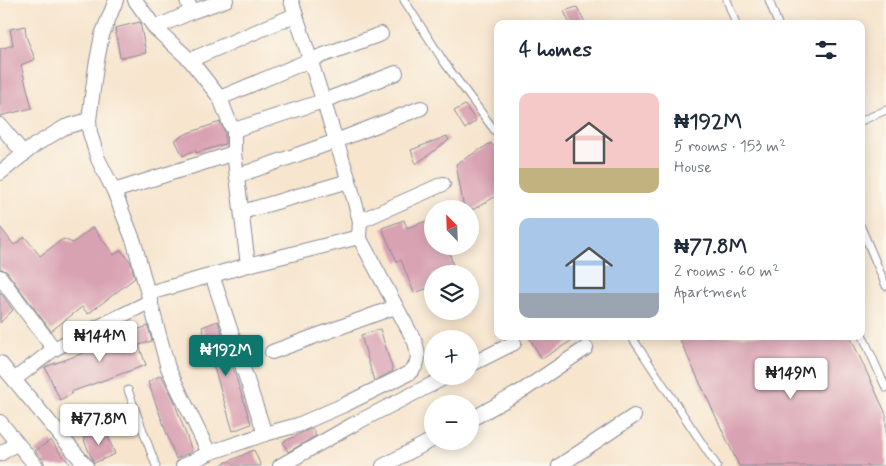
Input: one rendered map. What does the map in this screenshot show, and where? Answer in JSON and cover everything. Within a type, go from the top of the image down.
[{"type":"street","points":[[116,0],[102,34],[89,120],[90,133],[98,160],[114,191],[134,242],[168,368],[208,453]]},
{"type":"street","points":[[135,0],[155,28],[190,60],[220,98],[234,130],[234,153],[248,265]]},
{"type":"street","points":[[155,28],[189,6],[226,0]]},
{"type":"street","points":[[183,466],[208,453],[298,425],[344,405],[409,373],[415,368],[419,355],[415,342],[359,237],[360,221],[349,181],[294,15],[291,0]]},
{"type":"street","points":[[190,60],[294,15]]},
{"type":"street","points":[[220,98],[310,60],[381,34]]},
{"type":"street","points":[[234,130],[323,101],[396,73]]},
{"type":"street","points":[[237,176],[421,108]]},
{"type":"street","points":[[0,173],[35,145],[66,127],[89,120]]},
{"type":"street","points":[[0,125],[24,154]]},
{"type":"street","points":[[114,191],[234,153]]},
{"type":"street","points":[[242,212],[349,181]]},
{"type":"street","points":[[360,221],[443,184]]},
{"type":"street","points":[[15,379],[54,349],[150,297],[212,275],[359,237]]},
{"type":"street","points":[[212,275],[265,434]]},
{"type":"street","points":[[0,276],[54,349]]},
{"type":"street","points":[[272,352],[395,307]]},
{"type":"street","points":[[479,360],[514,343]]},
{"type":"street","points":[[479,415],[533,384],[586,348]]},
{"type":"street","points":[[0,362],[86,466]]},
{"type":"street","points":[[280,466],[354,424],[430,385]]},
{"type":"street","points":[[559,466],[634,416]]},
{"type":"street","points":[[0,422],[36,466]]},
{"type":"street","points":[[0,454],[17,443]]},
{"type":"street","points":[[383,466],[424,444]]},
{"type":"lane","points":[[404,0],[444,62],[494,130]]},
{"type":"lane","points":[[726,0],[734,20]]},
{"type":"lane","points":[[769,0],[776,20]]},
{"type":"lane","points":[[865,119],[886,110]]},
{"type":"lane","points":[[865,235],[883,270],[886,286]]},
{"type":"lane","points":[[634,340],[717,466]]},
{"type":"lane","points":[[865,340],[886,388]]},
{"type":"lane","points":[[128,390],[156,466]]},
{"type":"building","points":[[577,7],[584,20],[568,20],[564,11]]},
{"type":"building","points":[[140,22],[146,53],[120,58],[115,28]]},
{"type":"building","points":[[25,26],[26,36],[35,59],[21,65],[32,108],[0,116],[0,49],[13,45],[10,29]]},
{"type":"building","points":[[465,105],[476,121],[465,129],[454,111]]},
{"type":"building","points":[[220,122],[225,132],[225,144],[196,153],[195,150],[183,156],[175,140],[188,133]]},
{"type":"building","points":[[447,136],[449,140],[416,164],[411,150]]},
{"type":"building","points":[[491,143],[494,147],[494,197],[479,206],[479,200],[462,200],[456,164]]},
{"type":"building","points":[[404,220],[407,228],[424,222],[424,255],[450,255],[453,265],[424,265],[424,290],[414,293],[401,260],[397,262],[382,228]]},
{"type":"building","points":[[0,227],[14,245],[25,237],[40,256],[63,239],[73,243],[93,227],[114,255],[121,250],[130,261],[135,278],[88,314],[82,307],[51,331],[7,272],[0,268]]},
{"type":"building","points":[[0,292],[13,310],[0,323]]},
{"type":"building","points":[[218,321],[251,424],[233,431],[202,327]]},
{"type":"building","points":[[148,326],[152,341],[139,345],[146,365],[71,392],[72,394],[60,400],[45,367],[89,351],[88,347]]},
{"type":"building","points":[[380,329],[393,371],[374,381],[361,335]]},
{"type":"building","points":[[530,340],[573,340],[542,359]]},
{"type":"building","points":[[680,340],[852,340],[886,414],[886,466],[739,466]]},
{"type":"building","points":[[161,375],[173,398],[192,451],[176,459],[148,382]]},
{"type":"building","points":[[312,428],[316,436],[288,452],[283,442]]},
{"type":"building","points":[[105,429],[115,454],[94,463],[83,438]]},
{"type":"building","points":[[51,440],[72,466],[45,466],[43,460],[35,451]]},
{"type":"building","points":[[254,450],[261,466],[218,466]]}]
